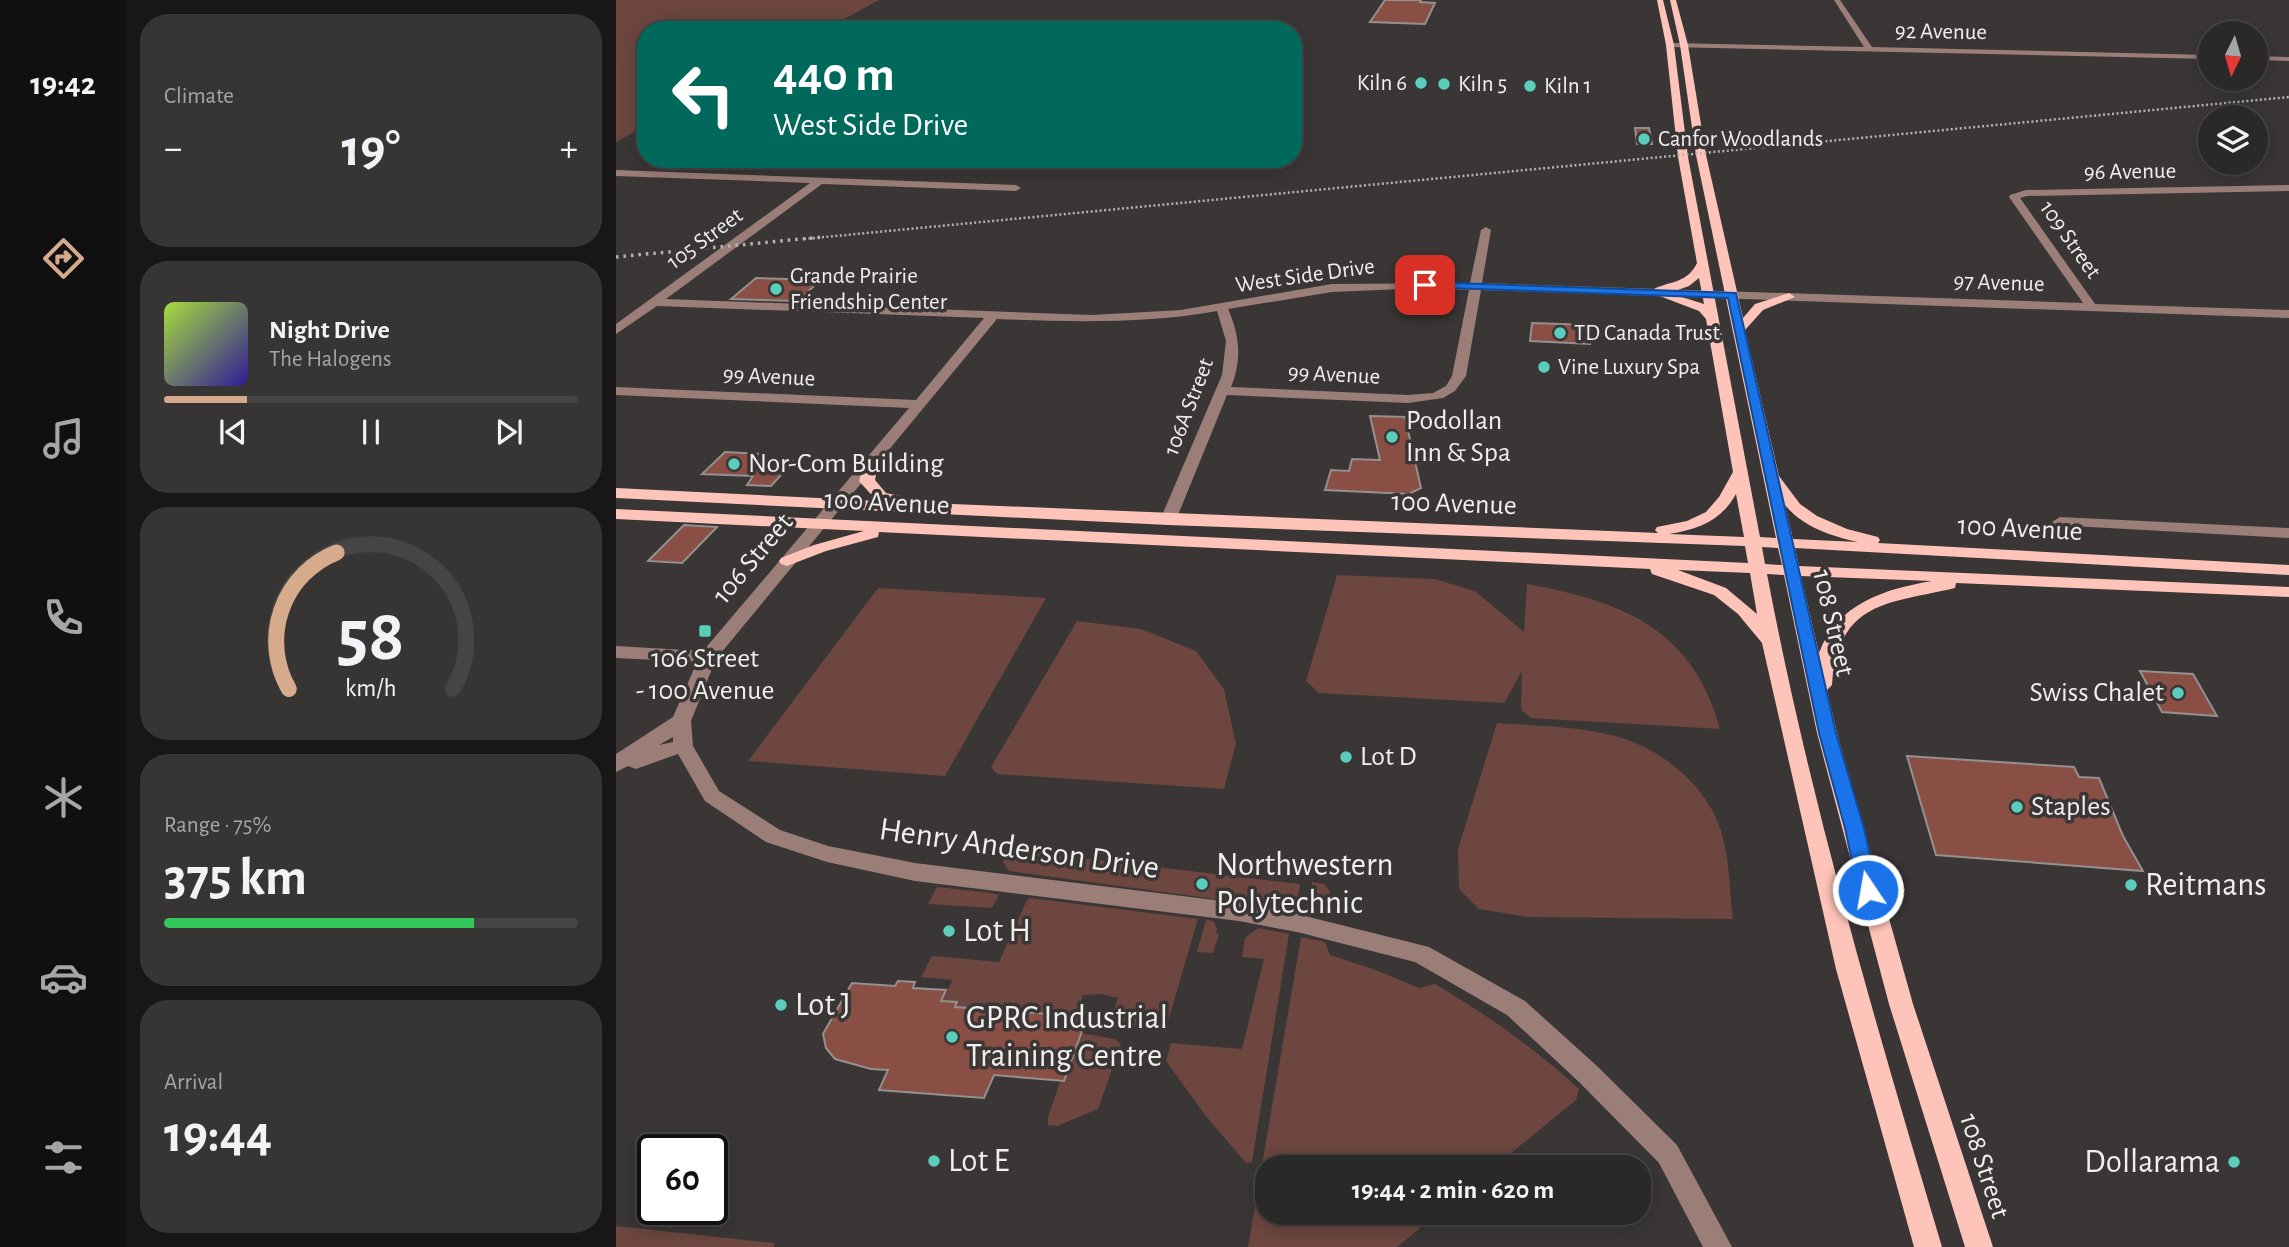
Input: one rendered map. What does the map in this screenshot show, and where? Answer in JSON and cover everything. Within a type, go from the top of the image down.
[{"type":"main road","points":[[1660,0],[1670,44],[1683,157],[1772,648],[1841,943],[1928,1247]]},
{"type":"main road","name":"108 Street","points":[[1673,0],[1684,45],[1701,155],[1827,733],[1901,1004],[1979,1247]]},
{"type":"main road","points":[[1655,292],[1689,283],[1699,274],[1703,261]]},
{"type":"main road","points":[[1655,292],[1703,308],[1713,319]]},
{"type":"main road","points":[[1740,328],[1759,307],[1789,297]]},
{"type":"main road","points":[[872,461],[867,481],[881,497],[954,509]]},
{"type":"main road","points":[[1622,536],[1687,527],[1707,519],[1726,503],[1740,472]]},
{"type":"main road","points":[[1770,474],[1796,508],[1827,527],[1868,540],[1949,551]]},
{"type":"main road","name":"100 Avenue","points":[[616,493],[1168,520],[1622,536],[1755,554],[1789,565],[2289,592]]},
{"type":"main road","name":"100 Avenue","points":[[616,514],[818,526],[1624,562],[1755,554],[1785,543],[2289,570]]},
{"type":"main road","points":[[787,561],[854,537],[896,529]]},
{"type":"main road","points":[[1306,549],[1354,541],[1466,540],[1755,554]]},
{"type":"main road","points":[[1624,562],[1695,580],[1727,594],[1754,618],[1772,648]]},
{"type":"main road","points":[[1789,565],[2236,566]]},
{"type":"main road","points":[[1827,733],[1824,699],[1825,655],[1832,636],[1844,621],[1859,610],[1901,593],[1959,582],[2022,579]]},
{"type":"street","points":[[1837,0],[1869,49]]},
{"type":"street","name":"92 Avenue","points":[[1670,44],[2198,57]]},
{"type":"street","points":[[2268,58],[2289,59]]},
{"type":"street","points":[[616,173],[1016,188]]},
{"type":"street","name":"105 Street","points":[[616,330],[818,181]]},
{"type":"street","name":"96 Avenue","points":[[2014,197],[2026,193],[2289,188]]},
{"type":"street","name":"109 Street","points":[[2014,197],[2092,308]]},
{"type":"street","points":[[1475,286],[1486,230]]},
{"type":"street","name":"West Side Drive","points":[[655,302],[993,316],[1137,317],[1222,309],[1332,288],[1400,285],[1708,294]]},
{"type":"street","name":"99 Avenue","points":[[1222,391],[1408,400],[1443,394],[1456,386],[1460,376],[1475,286]]},
{"type":"street","name":"97 Avenue","points":[[1708,294],[2289,314]]},
{"type":"street","name":"106A Street","points":[[1168,520],[1222,391],[1234,351],[1232,331],[1222,309]]},
{"type":"street","name":"106 Street","points":[[683,746],[681,721],[708,657],[993,316]]},
{"type":"street","name":"99 Avenue","points":[[616,391],[919,404]]},
{"type":"street","name":"100 Avenue","points":[[2060,522],[2289,533]]},
{"type":"street","points":[[616,652],[708,657]]},
{"type":"street","points":[[616,765],[663,736],[681,721]]},
{"type":"street","points":[[616,774],[627,766],[683,746]]},
{"type":"street","name":"Henry Anderson Drive","points":[[683,746],[712,796],[773,836],[827,854],[915,872],[1239,912],[1297,922],[1421,954],[1516,1008],[1588,1074],[1668,1154],[1718,1247]]},
{"type":"shaded area","points":[[616,0],[879,0],[840,21],[637,21],[637,131],[616,142]]},
{"type":"shaded area","points":[[1337,575],[1435,579],[1475,591],[1524,632],[1527,584],[1593,600],[1622,611],[1649,625],[1672,643],[1692,666],[1708,694],[1720,729],[1531,718],[1521,710],[1522,671],[1504,703],[1319,693],[1306,681]]},
{"type":"shaded area","points":[[878,588],[1046,598],[945,776],[748,761]]},
{"type":"shaded area","points":[[1077,621],[1141,629],[1196,651],[1224,689],[1236,744],[1224,789],[997,774],[991,767]]},
{"type":"shaded area","points":[[1497,723],[1561,727],[1610,735],[1653,752],[1679,770],[1700,792],[1721,830],[1733,919],[1528,917],[1479,909],[1459,889],[1458,849]]},
{"type":"shaded area","points":[[1011,850],[1300,884],[1297,903],[1289,909],[1009,871],[1003,862],[1004,853]]},
{"type":"shaded area","points":[[1312,882],[1324,884],[1330,891],[1321,905],[1306,911]]},
{"type":"shaded area","points":[[937,887],[999,895],[992,908],[928,904]]},
{"type":"shaded area","points":[[1030,898],[1198,919],[1169,1018],[1157,1029],[1109,1022],[1118,998],[1101,994],[1083,995],[1076,1017],[955,1007],[956,1002],[941,1001],[953,980],[921,977],[932,956],[999,962]]},
{"type":"shaded area","points":[[1206,920],[1213,921],[1217,928],[1216,933],[1219,934],[1213,953],[1197,952]]},
{"type":"shaded area","points":[[1258,928],[1289,934],[1252,1162],[1246,1163],[1205,1115],[1166,1061],[1171,1043],[1242,1049],[1264,959],[1242,957],[1245,938]]},
{"type":"shaded area","points":[[1301,937],[1325,942],[1330,955],[1419,988],[1435,984],[1510,1033],[1579,1089],[1576,1100],[1509,1155],[1264,1155]]},
{"type":"shaded area","points":[[1081,1033],[1115,1039],[1121,1044],[1098,1109],[1057,1126],[1048,1125],[1048,1117],[1060,1082],[1064,1080]]},
{"type":"shaded area","points":[[1255,1206],[1255,1225],[1424,1225],[1397,1247],[1248,1247]]},
{"type":"shaded area","points":[[616,1226],[774,1243],[774,1247],[616,1247]]},
{"type":"building","points":[[1385,0],[1421,0],[1420,2],[1435,3],[1425,24],[1370,22]]},
{"type":"building","points":[[1635,128],[1649,128],[1652,144],[1637,144]]},
{"type":"building","name":"Grande Prairie Friendship Center","points":[[756,278],[821,280],[797,301],[731,299]]},
{"type":"building","name":"TD Canada Trust","points":[[1532,323],[1590,325],[1590,344],[1530,341]]},
{"type":"building","name":"Podollan Inn & Spa","points":[[1370,416],[1405,417],[1421,488],[1409,494],[1325,490],[1331,470],[1349,471],[1352,459],[1380,460]]},
{"type":"building","points":[[725,452],[765,454],[759,460],[794,461],[771,486],[747,485],[753,476],[702,474]]},
{"type":"building","points":[[684,525],[717,527],[682,563],[648,561]]},
{"type":"building","name":"Swiss Chalet","points":[[2140,671],[2193,674],[2217,716],[2162,712]]},
{"type":"building","name":"Staples","points":[[1907,756],[2074,767],[2079,777],[2099,778],[2123,836],[2143,871],[1936,855]]},
{"type":"building","name":"GPRC Industrial Training Centre","points":[[898,981],[915,982],[913,988],[946,990],[941,1001],[957,1002],[955,1007],[1087,1017],[1064,1081],[994,1075],[984,1098],[879,1090],[888,1070],[871,1069],[835,1059],[826,1048],[823,1034],[852,983],[895,986]]},
{"type":"railway","points":[[804,239],[2289,97]]},
{"type":"railway","points":[[616,257],[822,237]]},
{"type":"place","name":"Kiln 6","points":[[1421,83]]},
{"type":"place","name":"Kiln 5","points":[[1444,84]]},
{"type":"place","name":"Kiln 1","points":[[1530,86]]},
{"type":"place","name":"Canfor Woodlands","points":[[1644,139]]},
{"type":"place","name":"Grande Prairie Friendship Center","points":[[776,289]]},
{"type":"place","name":"TD Canada Trust","points":[[1560,333]]},
{"type":"place","name":"Vine Luxury Spa","points":[[1544,367]]},
{"type":"place","name":"Podollan Inn & Spa","points":[[1392,437]]},
{"type":"place","name":"Nor-Com Building","points":[[734,464]]},
{"type":"place","name":"106 Street - 100 Avenue","points":[[705,631]]},
{"type":"place","name":"Swiss Chalet","points":[[2178,693]]},
{"type":"place","name":"Lot D","points":[[1346,757]]},
{"type":"place","name":"Staples","points":[[2017,807]]},
{"type":"place","name":"Northwestern Polytechnic","points":[[1202,884]]},
{"type":"place","name":"Reitmans","points":[[2131,885]]},
{"type":"place","name":"Lot H","points":[[949,931]]},
{"type":"place","name":"Lot J","points":[[781,1005]]},
{"type":"place","name":"GPRC Industrial Training Centre","points":[[952,1037]]},
{"type":"place","name":"Lot E","points":[[934,1161]]},
{"type":"place","name":"Dollarama","points":[[2234,1162]]},
{"type":"route","points":[[1425,285],[1732,295],[1827,733],[1855,828],[1868,890]]}]
